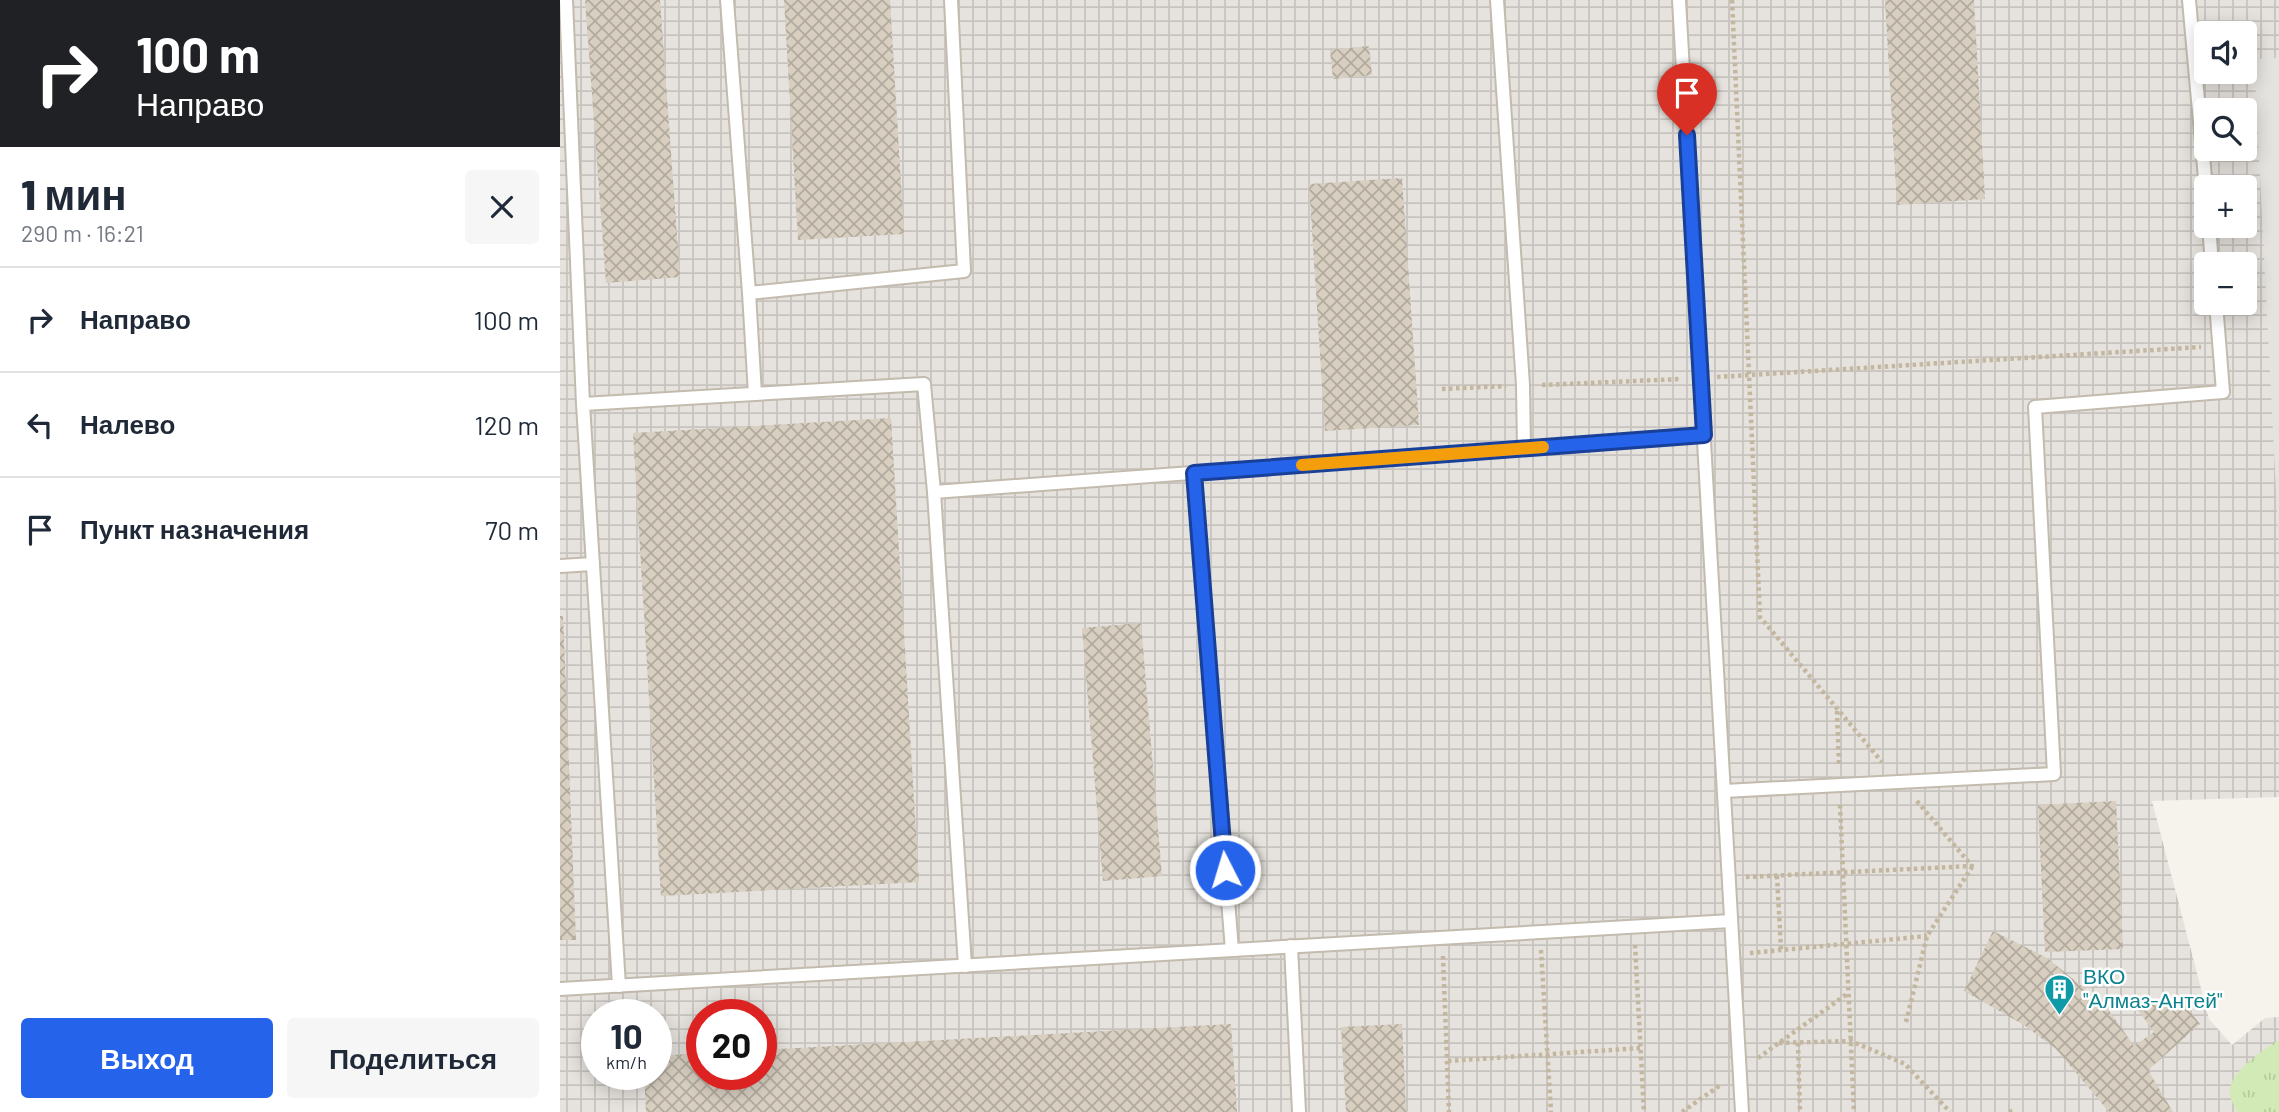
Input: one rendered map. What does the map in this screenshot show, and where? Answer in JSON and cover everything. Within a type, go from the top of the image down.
[{"type":"lane","points":[[566,0],[583,404],[619,986]]},
{"type":"lane","points":[[727,0],[755,394]]},
{"type":"lane","points":[[749,293],[964,271],[951,0]]},
{"type":"lane","points":[[1497,0],[1523,385],[1524,448]]},
{"type":"lane","points":[[1679,0],[1742,1112]]},
{"type":"lane","points":[[2189,0],[2205,175]]},
{"type":"lane","points":[[1724,791],[2054,774],[2035,407],[2223,392],[2217,315]]},
{"type":"lane","points":[[583,404],[924,384],[934,492],[965,965]]},
{"type":"lane","points":[[934,492],[1704,435]]},
{"type":"lane","points":[[1194,473],[1232,950]]},
{"type":"lane","points":[[560,566],[593,564]]},
{"type":"lane","points":[[560,989],[1731,921]]},
{"type":"lane","points":[[1291,946],[1299,1112]]},
{"type":"path","points":[[1732,0],[1760,617],[1837,711],[1972,866]]},
{"type":"path","points":[[1442,388],[1700,378],[2220,346]]},
{"type":"path","points":[[1837,711],[1854,1112]]},
{"type":"path","points":[[1729,878],[1972,866]]},
{"type":"path","points":[[1906,1022],[1927,936],[1972,866]]},
{"type":"path","points":[[1777,876],[1781,949]]},
{"type":"path","points":[[1634,926],[1644,1112]]},
{"type":"path","points":[[1540,932],[1551,1112]]},
{"type":"path","points":[[1733,954],[1927,936]]},
{"type":"path","points":[[1443,938],[1449,1112]]},
{"type":"path","points":[[1682,1112],[1847,993]]},
{"type":"path","points":[[1779,1043],[1851,1041],[1906,1064],[1950,1112]]},
{"type":"path","points":[[1798,1043],[1800,1112]]},
{"type":"path","points":[[1447,1061],[1641,1048]]},
{"type":"shaded area","points":[[560,0],[2279,0],[2279,797],[2152,801],[2209,1019],[2232,1045],[2265,1018],[2279,1017],[2279,1112],[560,1112]]},
{"type":"shaded area","points":[[2279,58],[2279,550],[2255,84],[2257,59]]},
{"type":"green space","points":[[2277,1041],[2279,1112],[2237,1112],[2230,1096],[2233,1079],[2246,1064]]},
{"type":"building","points":[[585,0],[660,0],[680,277],[606,283]]},
{"type":"building","points":[[784,0],[890,0],[904,234],[798,240]]},
{"type":"building","points":[[1885,0],[1974,0],[1985,199],[1897,205]]},
{"type":"building","points":[[1369,46],[1372,75],[1333,79],[1330,50]]},
{"type":"building","points":[[1402,178],[1419,425],[1325,431],[1309,184]]},
{"type":"building","points":[[891,418],[919,882],[661,896],[633,433]]},
{"type":"building","points":[[560,616],[563,616],[576,940],[560,940]]},
{"type":"building","points":[[1141,623],[1162,876],[1103,881],[1082,628]]},
{"type":"building","points":[[2116,801],[2123,949],[2045,952],[2038,805]]},
{"type":"building","name":"ВКО \"Алмаз-Антей\"","points":[[1993,931],[2047,958],[2105,1005],[2134,1046],[2154,1032],[2136,1007],[2180,999],[2200,1024],[2148,1070],[2173,1112],[2109,1112],[2056,1049],[2024,1025],[1964,991]]},
{"type":"building","points":[[1231,1024],[1237,1112],[646,1112],[645,1090],[672,1090],[672,1055],[686,1054],[686,1090],[777,1090],[777,1049]]},
{"type":"building","points":[[1402,1024],[1406,1112],[1346,1112],[1341,1027]]},
{"type":"slow traffic","points":[[1302,465],[1543,447]]},
{"type":"place","name":"ВКО \"Алмаз-Антей\"","points":[[2060,1016]]},
{"type":"route","points":[[1225,870],[1194,473],[1704,435],[1687,135]]}]
